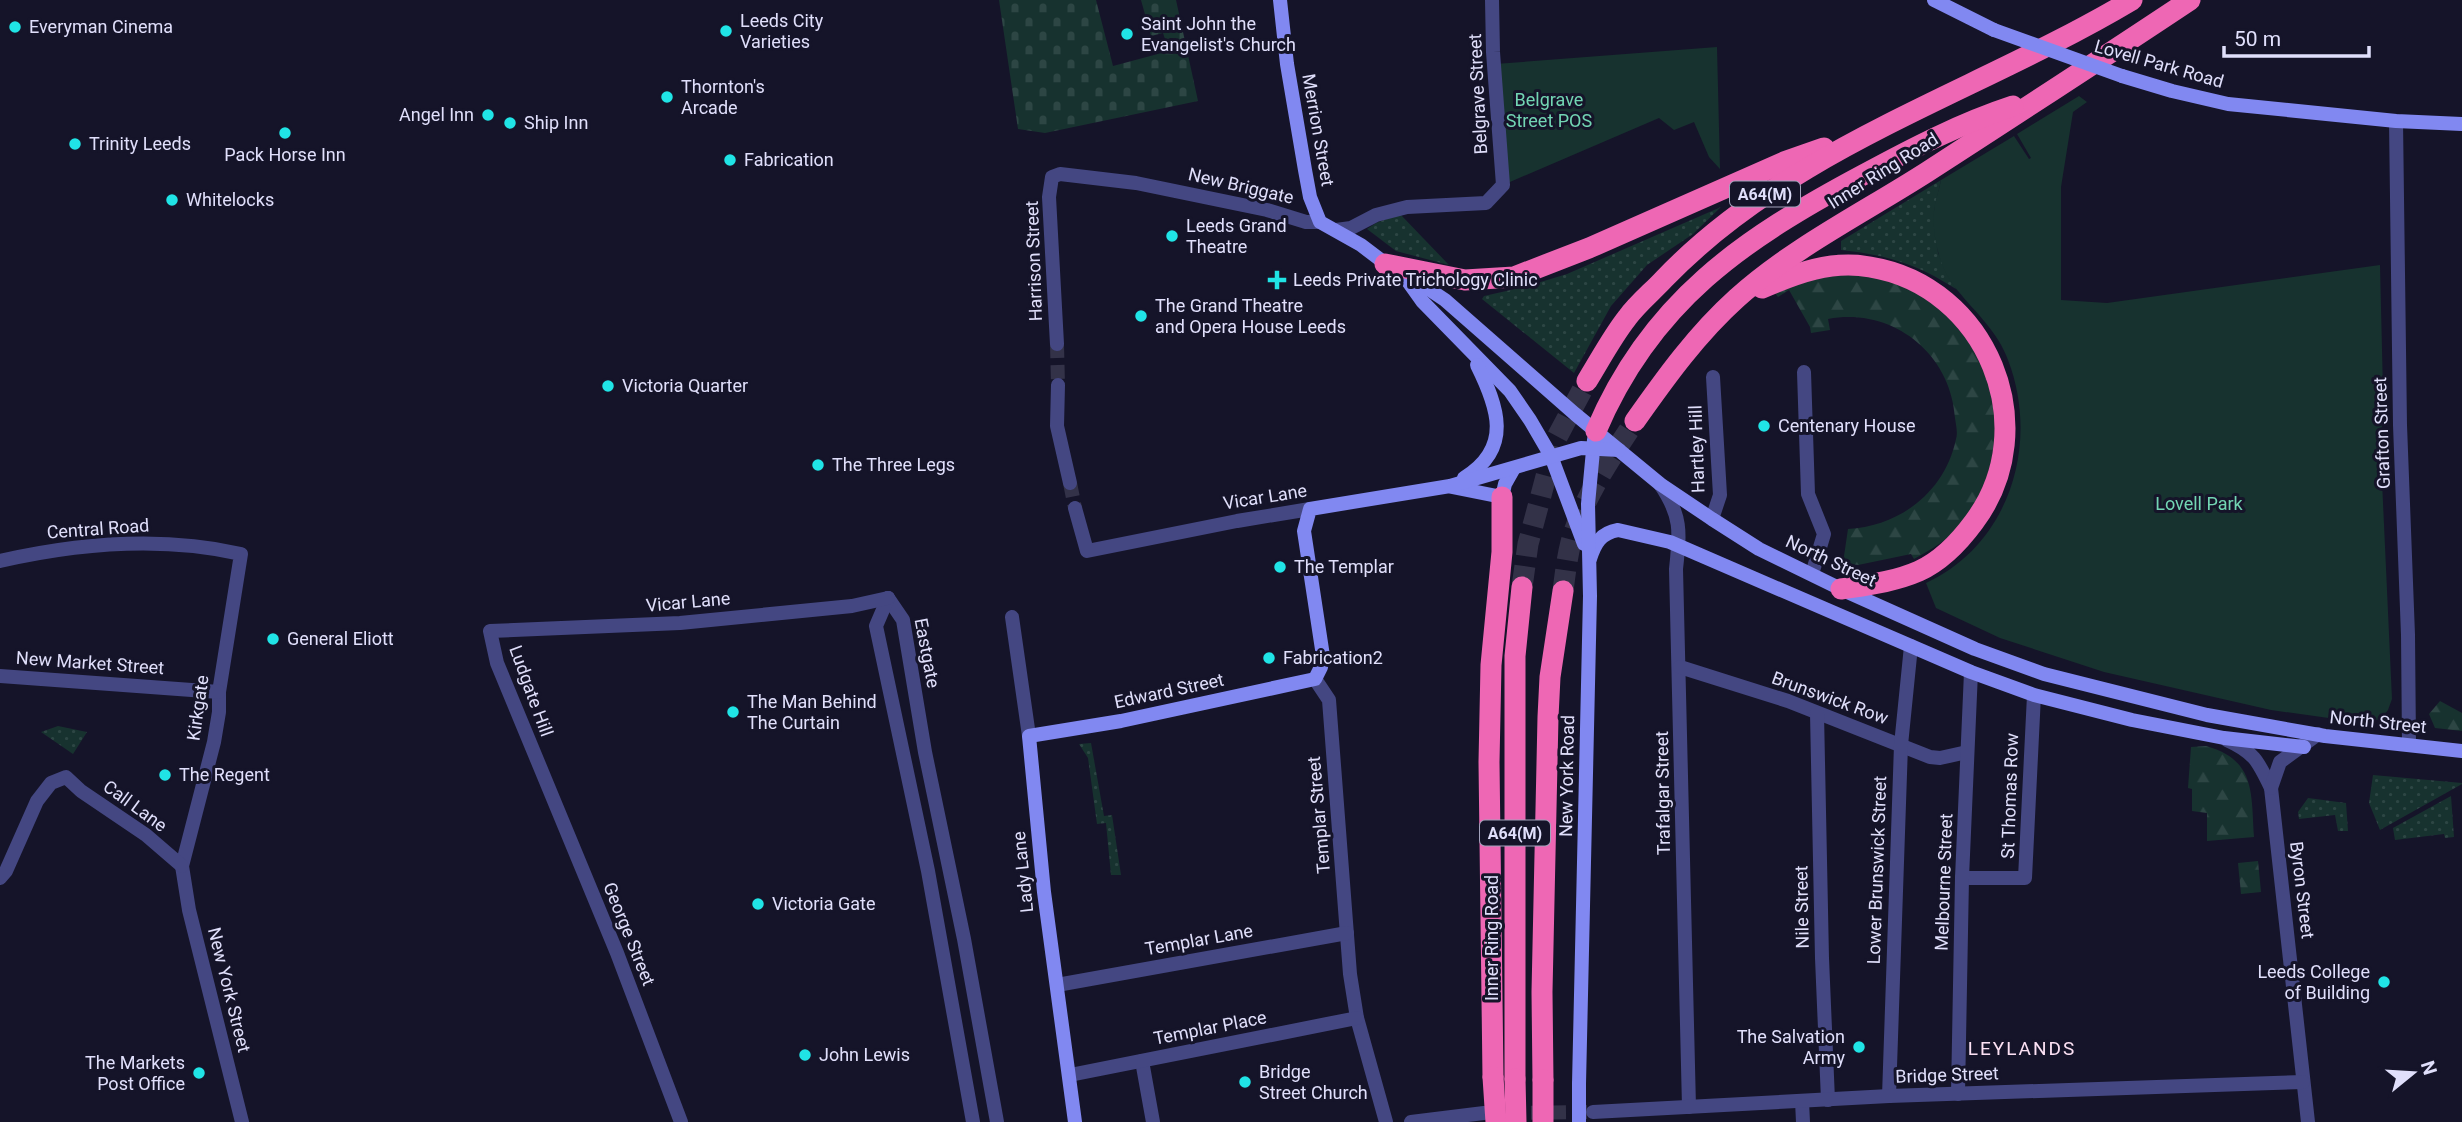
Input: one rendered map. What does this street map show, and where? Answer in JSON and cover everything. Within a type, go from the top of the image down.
[{"type":"highway","name":"Inner Ring Road","points":[[1587,381],[1627,317],[1688,254],[1726,222],[1775,187],[1870,133],[2088,26],[2132,0]]},
{"type":"highway","name":"Inner Ring Road","points":[[1635,421],[1688,348],[1736,299],[1812,241],[1924,174],[2190,0]]},
{"type":"highway","name":"A64(M)","points":[[1594,440],[1634,357],[1658,327],[1689,292],[1762,233],[1888,162],[1985,115],[2045,95]]},
{"type":"highway","name":"A64(M)","points":[[1385,264],[1465,280],[1514,277],[1589,248],[1784,162],[1870,133]]},
{"type":"highway","name":"A64(M)","points":[[1736,299],[1808,270],[1828,266],[1870,267],[1907,277],[1944,299],[1976,334],[1996,373],[2006,416],[2003,465],[1988,503],[1964,535],[1934,562],[1918,571],[1886,582],[1841,589]]},
{"type":"highway","name":"A64(M)","points":[[1490,1117],[1493,1077],[1490,665],[1502,552],[1502,497]]},
{"type":"highway","name":"Inner Ring Road","points":[[1516,1122],[1516,656],[1522,587]]},
{"type":"highway","name":"A64(M)","points":[[1544,1122],[1542,992],[1548,717],[1550,677],[1563,591]]},
{"type":"street","name":"Merrion Street","points":[[1280,0],[1297,129],[1310,197],[1320,222]]},
{"type":"street","name":"Belgrave Street","points":[[1336,230],[1351,228],[1376,215],[1407,207],[1486,203],[1503,186],[1492,0]]},
{"type":"street","name":"Lovell Park Road","points":[[1937,1],[1994,30],[2172,91],[2228,103],[2396,121],[2462,124]]},
{"type":"street","name":"Grafton Street","points":[[2396,121],[2400,425],[2409,660],[2409,744]]},
{"type":"street","name":"New Briggate","points":[[1052,177],[1060,174],[1136,183],[1267,210],[1306,222],[1320,222],[1361,245],[1406,280],[1445,300]]},
{"type":"street","name":"Harrison Street","points":[[1052,177],[1049,197],[1057,344]]},
{"type":"street","name":"New Briggate","points":[[1406,280],[1422,301],[1510,391],[1551,456],[1590,559]]},
{"type":"street","name":"North Street","points":[[1445,300],[1594,440],[1619,450],[1660,484],[1712,519],[1759,549],[1975,649],[2044,674],[2169,708],[2318,734],[2462,751]]},
{"type":"street","name":"Vicar Lane","points":[[1450,486],[1480,468],[1488,458],[1496,434],[1497,409],[1472,354]]},
{"type":"street","points":[[1804,372],[1808,494],[1824,534],[1812,574]]},
{"type":"street","name":"Hartley Hill","points":[[1712,519],[1720,495],[1713,377]]},
{"type":"street","points":[[1058,385],[1057,426],[1070,482]]},
{"type":"street","points":[[1551,456],[1581,448],[1594,440]]},
{"type":"street","name":"New York Road","points":[[1579,1122],[1590,559],[1588,504],[1594,440]]},
{"type":"street","name":"Vicar Lane","points":[[1075,508],[1087,551],[1237,521],[1450,486],[1551,456]]},
{"type":"street","points":[[1502,497],[1505,484],[1514,468]]},
{"type":"street","name":"Trafalgar Street","points":[[1660,484],[1676,513],[1680,529],[1675,544],[1689,1107]]},
{"type":"street","name":"Vicar Lane","points":[[1450,486],[1502,497]]},
{"type":"street","points":[[1310,509],[1304,531],[1323,656],[1315,679]]},
{"type":"street","points":[[1590,559],[1594,546],[1601,537],[1618,530],[1675,544],[1971,672],[2034,695],[2132,720],[2224,738],[2304,747]]},
{"type":"street","name":"Central Road","points":[[0,561],[81,547],[134,543],[212,547],[241,554]]},
{"type":"street","name":"Kirkgate","points":[[182,866],[214,742],[219,692],[241,554]]},
{"type":"street","points":[[888,598],[876,626],[928,871],[974,1122]]},
{"type":"street","name":"Vicar Lane","points":[[490,631],[680,623],[852,606],[888,598]]},
{"type":"street","name":"Eastgate","points":[[888,598],[903,620],[927,762],[964,939],[997,1122]]},
{"type":"street","name":"Lady Lane","points":[[1012,617],[1029,736],[1044,892],[1070,1075],[1074,1122]]},
{"type":"street","name":"Ludgate Hill","points":[[490,631],[497,663],[537,763]]},
{"type":"street","name":"Lower Brunswick Street","points":[[1893,1096],[1900,745],[1911,646]]},
{"type":"street","name":"Brunswick Row","points":[[1680,667],[1818,713],[1930,757],[1940,758],[1967,752]]},
{"type":"street","name":"Melbourne Street","points":[[1958,1094],[1962,878],[1971,672]]},
{"type":"street","points":[[2034,695],[2046,687],[2044,674]]},
{"type":"street","name":"New Market Street","points":[[0,676],[219,692]]},
{"type":"street","name":"Edward Street","points":[[1029,736],[1121,721],[1315,679]]},
{"type":"street","name":"Templar Street","points":[[1315,679],[1329,700],[1347,933],[1357,1018],[1386,1122]]},
{"type":"street","name":"St Thomas Row","points":[[1962,878],[2025,878],[2034,695]]},
{"type":"street","name":"Nile Street","points":[[1818,713],[1822,958],[1828,1100]]},
{"type":"street","points":[[2271,788],[2280,762],[2304,747],[2318,734]]},
{"type":"street","name":"Byron Street","points":[[2224,738],[2246,748],[2259,763],[2271,788],[2308,1122]]},
{"type":"street","name":"George Street","points":[[537,763],[617,953],[681,1122]]},
{"type":"street","name":"Call Lane","points":[[0,878],[6,871],[37,801],[51,783],[66,777],[81,791],[146,835],[182,866]]},
{"type":"street","name":"New York Street","points":[[182,866],[189,910],[242,1122]]},
{"type":"street","name":"Templar Lane","points":[[1057,985],[1347,933]]},
{"type":"street","name":"Templar Place","points":[[1070,1075],[1357,1018]]},
{"type":"street","points":[[1142,1061],[1153,1122]]},
{"type":"street","name":"Bridge Street","points":[[1593,1112],[1893,1096],[2303,1082]]},
{"type":"street","points":[[1802,1101],[1803,1122]]},
{"type":"street","points":[[1411,1122],[1490,1117]]},
{"type":"green space","points":[[999,0],[1096,0],[1113,66],[1169,51],[1163,33],[1151,36],[1141,0],[1176,0],[1198,101],[1045,133],[1018,129]]},
{"type":"green space","name":"Belgrave Street POS","points":[[1717,47],[1720,169],[1709,157],[1694,122],[1674,130],[1659,118],[1503,185],[1495,64]]},
{"type":"green space","name":"Lovell Park","points":[[2079,96],[2087,102],[2073,112],[2061,187],[2061,300],[2107,303],[2380,265],[2383,391],[2381,459],[2392,699],[2381,719],[2364,723],[2271,710],[2104,672],[2000,638],[1936,608],[1926,583],[1955,566],[1979,543],[1997,517],[2010,488],[2018,457],[2021,424],[2017,392],[2004,350],[1986,323],[1952,283],[1938,254],[1934,211],[1941,180],[2014,136],[2029,159],[2031,158],[2017,134]]},
{"type":"green space","points":[[1941,180],[1934,211],[1938,253],[1956,289],[1901,262],[1841,250],[1841,241]]},
{"type":"green space","points":[[1721,207],[1693,234],[1647,265],[1611,306],[1574,373],[1482,299],[1484,296],[1567,274]]},
{"type":"green space","points":[[1400,214],[1449,265],[1396,251],[1367,229]]},
{"type":"green space","points":[[1847,269],[1904,286],[1939,307],[1976,353],[1993,402],[1993,453],[1976,502],[1951,535],[1914,559],[1911,554],[1858,565],[1843,563],[1848,529],[1885,521],[1902,513],[1931,490],[1942,475],[1957,434],[1951,395],[1942,373],[1930,355],[1914,340],[1895,328],[1874,320],[1852,317],[1828,319],[1830,330],[1811,333],[1789,290],[1778,297],[1775,293],[1787,285]]},
{"type":"green space","points":[[2440,701],[2462,713],[2462,731],[2435,728],[2429,714]]},
{"type":"green space","points":[[58,726],[87,732],[73,754],[41,732]]},
{"type":"green space","points":[[1091,743],[1104,816],[1112,815],[1121,875],[1111,875],[1106,823],[1097,824],[1088,758],[1079,744]]},
{"type":"green space","points":[[2206,746],[2234,760],[2248,780],[2254,837],[2207,841],[2207,813],[2192,811],[2192,789],[2188,788],[2191,747]]},
{"type":"green space","points":[[2373,775],[2462,784],[2380,830],[2369,803]]},
{"type":"green space","points":[[2451,796],[2454,837],[2445,838],[2444,834],[2395,840],[2393,828]]},
{"type":"green space","points":[[2308,798],[2346,803],[2348,831],[2338,831],[2335,815],[2299,819],[2298,812]]},
{"type":"green space","points":[[2258,861],[2261,892],[2241,894],[2238,863]]},
{"type":"tunnel","points":[[1057,344],[1058,385]]},
{"type":"tunnel","points":[[1522,587],[1528,544],[1556,439],[1587,381]]},
{"type":"tunnel","points":[[1563,591],[1567,560],[1576,526],[1598,479],[1635,421]]},
{"type":"tunnel","points":[[1070,483],[1075,508]]},
{"type":"tunnel","points":[[1510,1113],[1591,1112]]},
{"type":"place","name":"Everyman Cinema","points":[[15,27]]},
{"type":"place","name":"Leeds City Varieties","points":[[726,31]]},
{"type":"place","name":"Saint John the Evangelist's Church","points":[[1127,34]]},
{"type":"place","name":"Thornton's Arcade","points":[[667,97]]},
{"type":"place","name":"Angel Inn","points":[[488,115]]},
{"type":"place","name":"Ship Inn","points":[[510,123]]},
{"type":"place","name":"Pack Horse Inn","points":[[285,133]]},
{"type":"place","name":"Trinity Leeds","points":[[75,144]]},
{"type":"place","name":"Fabrication","points":[[730,160]]},
{"type":"place","name":"Whitelocks","points":[[172,200]]},
{"type":"place","name":"Leeds Grand Theatre","points":[[1172,236]]},
{"type":"place","name":"Leeds Private Trichology Clinic","points":[[1277,280]]},
{"type":"place","name":"The Grand Theatre and Opera House Leeds","points":[[1141,316]]},
{"type":"place","name":"Victoria Quarter","points":[[608,386]]},
{"type":"place","name":"Centenary House","points":[[1764,426]]},
{"type":"place","name":"The Three Legs","points":[[818,465]]},
{"type":"place","name":"The Templar","points":[[1280,567]]},
{"type":"place","name":"General Eliott","points":[[273,639]]},
{"type":"place","name":"Fabrication2","points":[[1269,658]]},
{"type":"place","name":"The Man Behind The Curtain","points":[[733,712]]},
{"type":"place","name":"The Regent","points":[[165,775]]},
{"type":"place","name":"Victoria Gate","points":[[758,904]]},
{"type":"place","name":"Leeds College of Building","points":[[2384,982]]},
{"type":"place","name":"The Salvation Army","points":[[1859,1047]]},
{"type":"place","name":"John Lewis","points":[[805,1055]]},
{"type":"place","name":"The Markets Post Office","points":[[199,1073]]},
{"type":"place","name":"Bridge Street Church","points":[[1245,1082]]},
{"type":"district","name":"LEYLANDS","points":[[2022,1048]]}]
